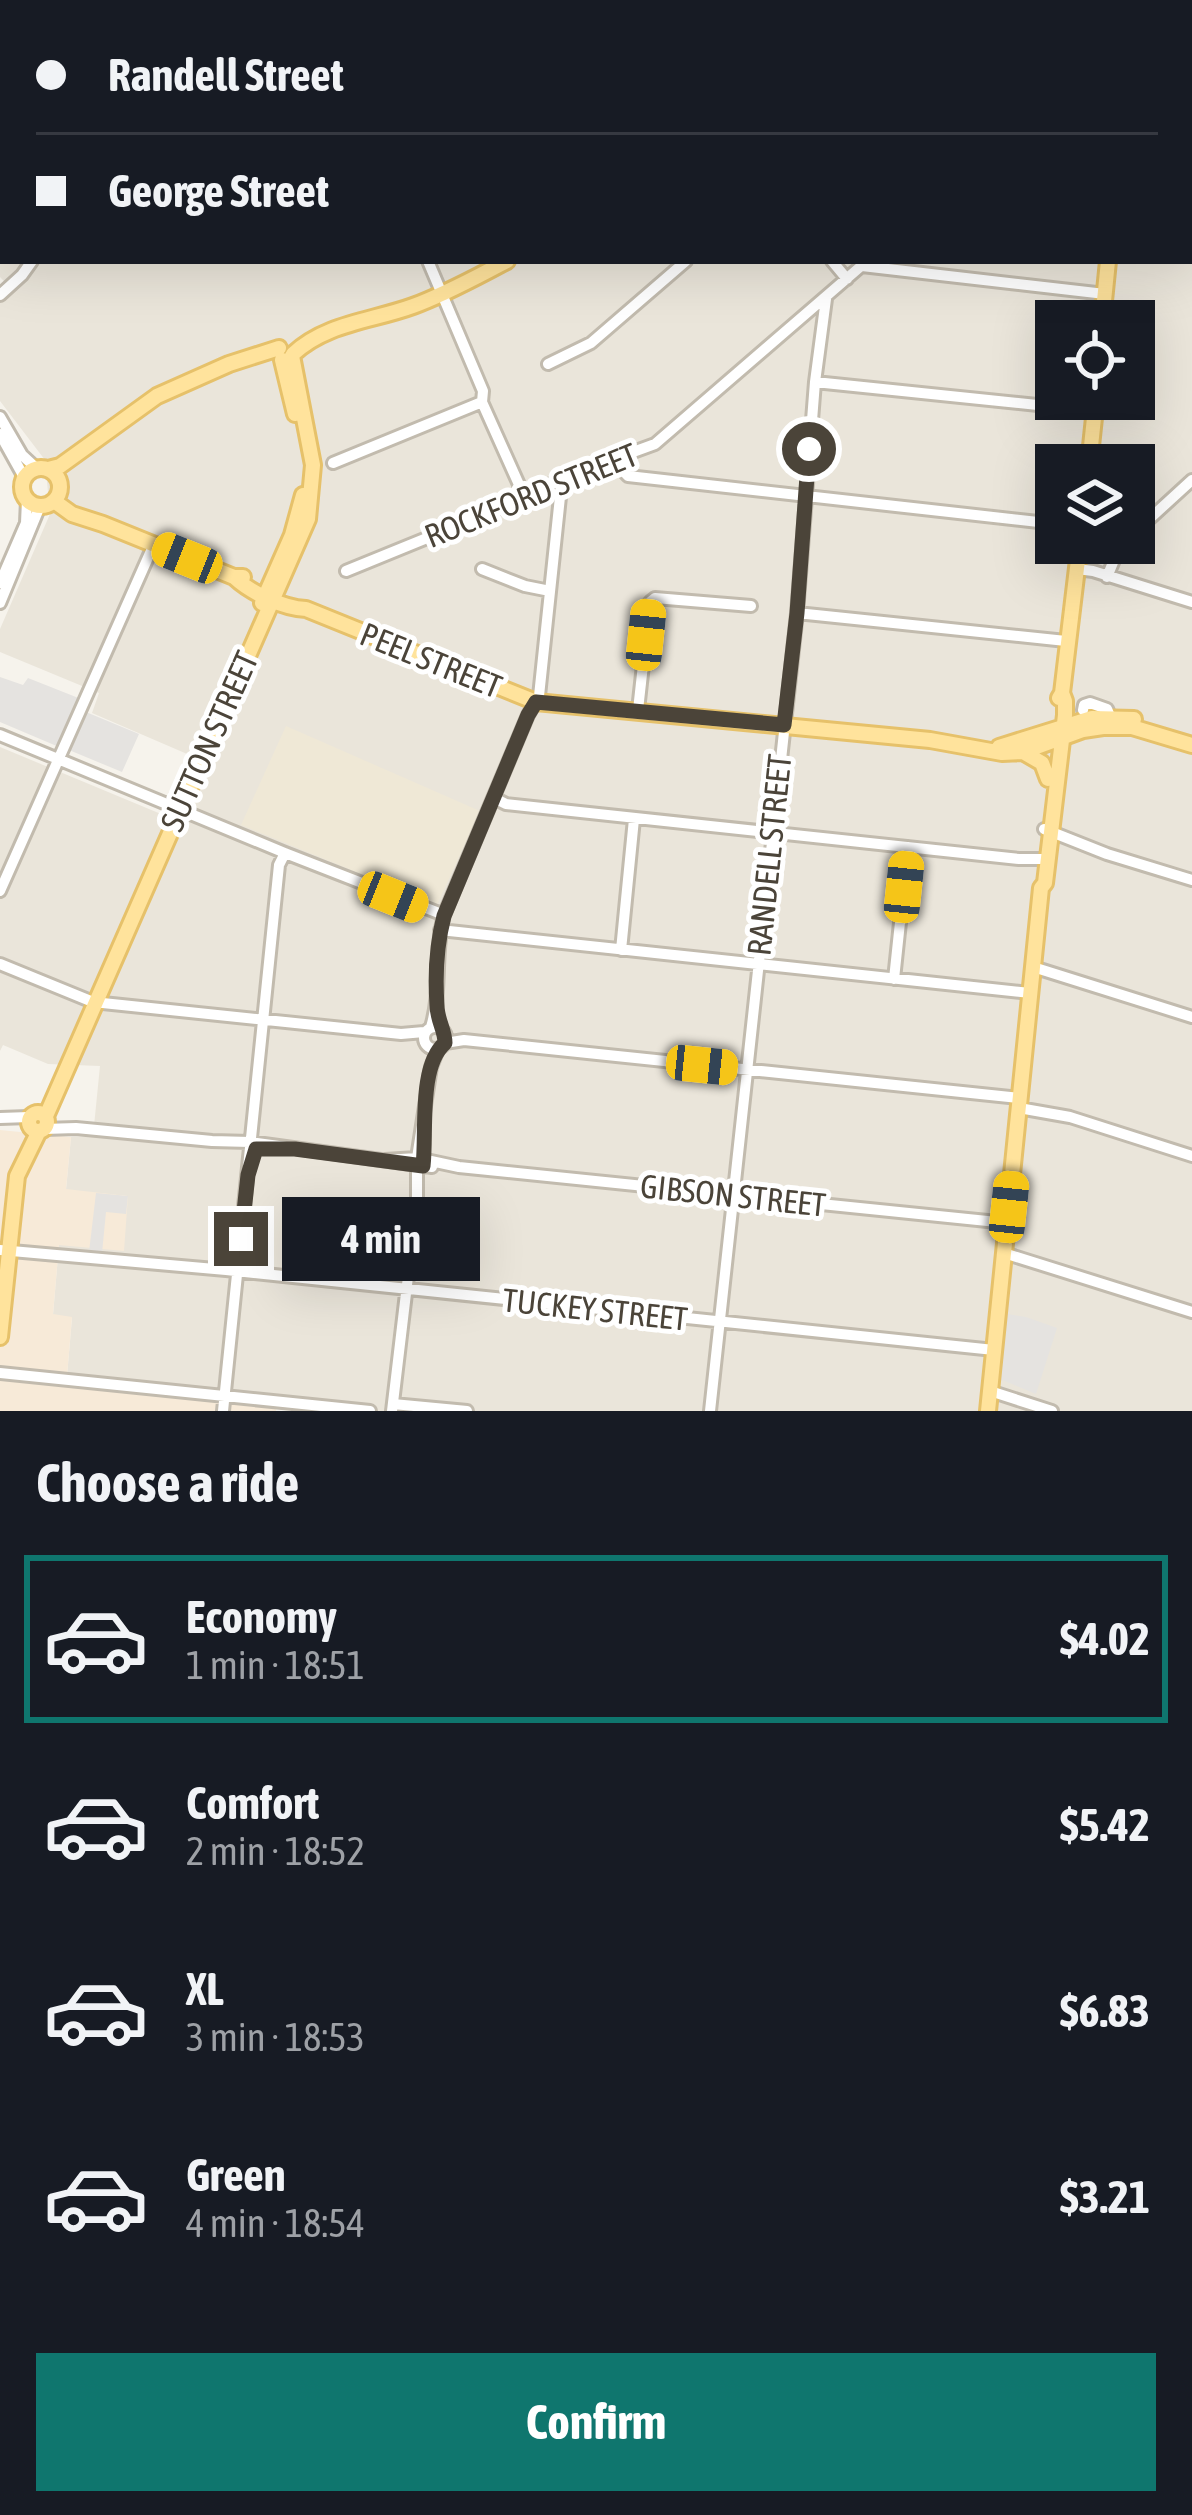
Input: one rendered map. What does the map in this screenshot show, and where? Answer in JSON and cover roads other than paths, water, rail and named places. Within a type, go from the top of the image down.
[{"type":"main road","points":[[441,291],[490,264]]},
{"type":"main road","points":[[286,354],[229,364],[157,396],[60,466],[36,471],[22,487],[48,497],[75,464],[163,401],[286,354],[314,330],[441,291],[500,264]]},
{"type":"main road","points":[[1104,300],[1108,264]]},
{"type":"main road","name":"SUTTON STREET","points":[[0,1275],[17,1176],[37,1122],[312,502],[314,465],[286,354]]},
{"type":"main road","name":"PEEL STREET","points":[[36,471],[54,472],[48,497],[103,524],[234,578],[243,577],[298,609],[536,702],[930,740],[1002,753],[1023,752],[1058,734]]},
{"type":"main road","points":[[1064,697],[1066,641],[1078,564]]},
{"type":"main road","points":[[1064,697],[1087,714],[1139,720],[1192,741]]},
{"type":"main road","points":[[988,1411],[1038,882],[1058,734],[1057,701],[1064,697]]},
{"type":"main road","points":[[1046,835],[1048,779],[1058,734],[1087,714]]},
{"type":"main road","points":[[1058,734],[1119,726],[1192,741]]},
{"type":"main road","name":"PEEL STREET","points":[[988,749],[1058,734]]},
{"type":"main road","points":[[1023,752],[1042,763],[1048,779]]},
{"type":"main road","name":"SUTTON STREET","points":[[0,1337],[4,1247]]},
{"type":"street","points":[[0,291],[22,275],[27,264]]},
{"type":"street","points":[[429,264],[525,498]]},
{"type":"street","points":[[548,364],[591,344],[683,264]]},
{"type":"street","points":[[834,264],[847,279]]},
{"type":"street","points":[[865,264],[1105,294]]},
{"type":"street","name":"ROCKFORD STREET","points":[[346,571],[525,498],[562,478],[655,444],[865,264]]},
{"type":"street","name":"RANDELL STREET","points":[[710,1411],[797,613],[826,299]]},
{"type":"street","points":[[815,382],[1035,400]]},
{"type":"street","points":[[333,464],[482,402]]},
{"type":"street","points":[[0,417],[36,471]]},
{"type":"street","points":[[0,434],[16,458],[36,471]]},
{"type":"street","points":[[612,460],[628,476],[1035,522]]},
{"type":"street","points":[[467,1411],[392,1407],[431,1067],[440,931],[540,688],[562,478]]},
{"type":"street","points":[[1155,514],[1192,480]]},
{"type":"street","points":[[0,583],[26,523],[48,497]]},
{"type":"street","points":[[0,603],[48,497]]},
{"type":"street","points":[[0,891],[154,544]]},
{"type":"street","points":[[1108,577],[1115,564]]},
{"type":"street","points":[[482,569],[550,591]]},
{"type":"street","points":[[1077,572],[1192,602]]},
{"type":"street","points":[[638,710],[650,602],[655,598],[752,606]]},
{"type":"street","points":[[797,613],[1066,641]]},
{"type":"street","points":[[0,735],[444,916]]},
{"type":"street","points":[[494,798],[506,804],[634,819],[1043,862]]},
{"type":"street","points":[[621,950],[634,819]]},
{"type":"street","points":[[1046,835],[1192,880]]},
{"type":"street","points":[[894,979],[908,847]]},
{"type":"street","points":[[223,1411],[279,865],[285,853]]},
{"type":"street","points":[[440,931],[1030,993]]},
{"type":"street","points":[[0,964],[91,1000],[1019,1103],[1192,1156]]},
{"type":"street","points":[[1033,967],[1192,1017]]},
{"type":"street","name":"GIBSON STREET","points":[[0,1119],[1007,1223]]},
{"type":"street","name":"TUCKEY STREET","points":[[4,1247],[994,1350]]},
{"type":"street","points":[[1004,1253],[1192,1312]]},
{"type":"street","points":[[0,1373],[370,1411]]},
{"type":"street","points":[[990,1391],[1052,1411]]}]
